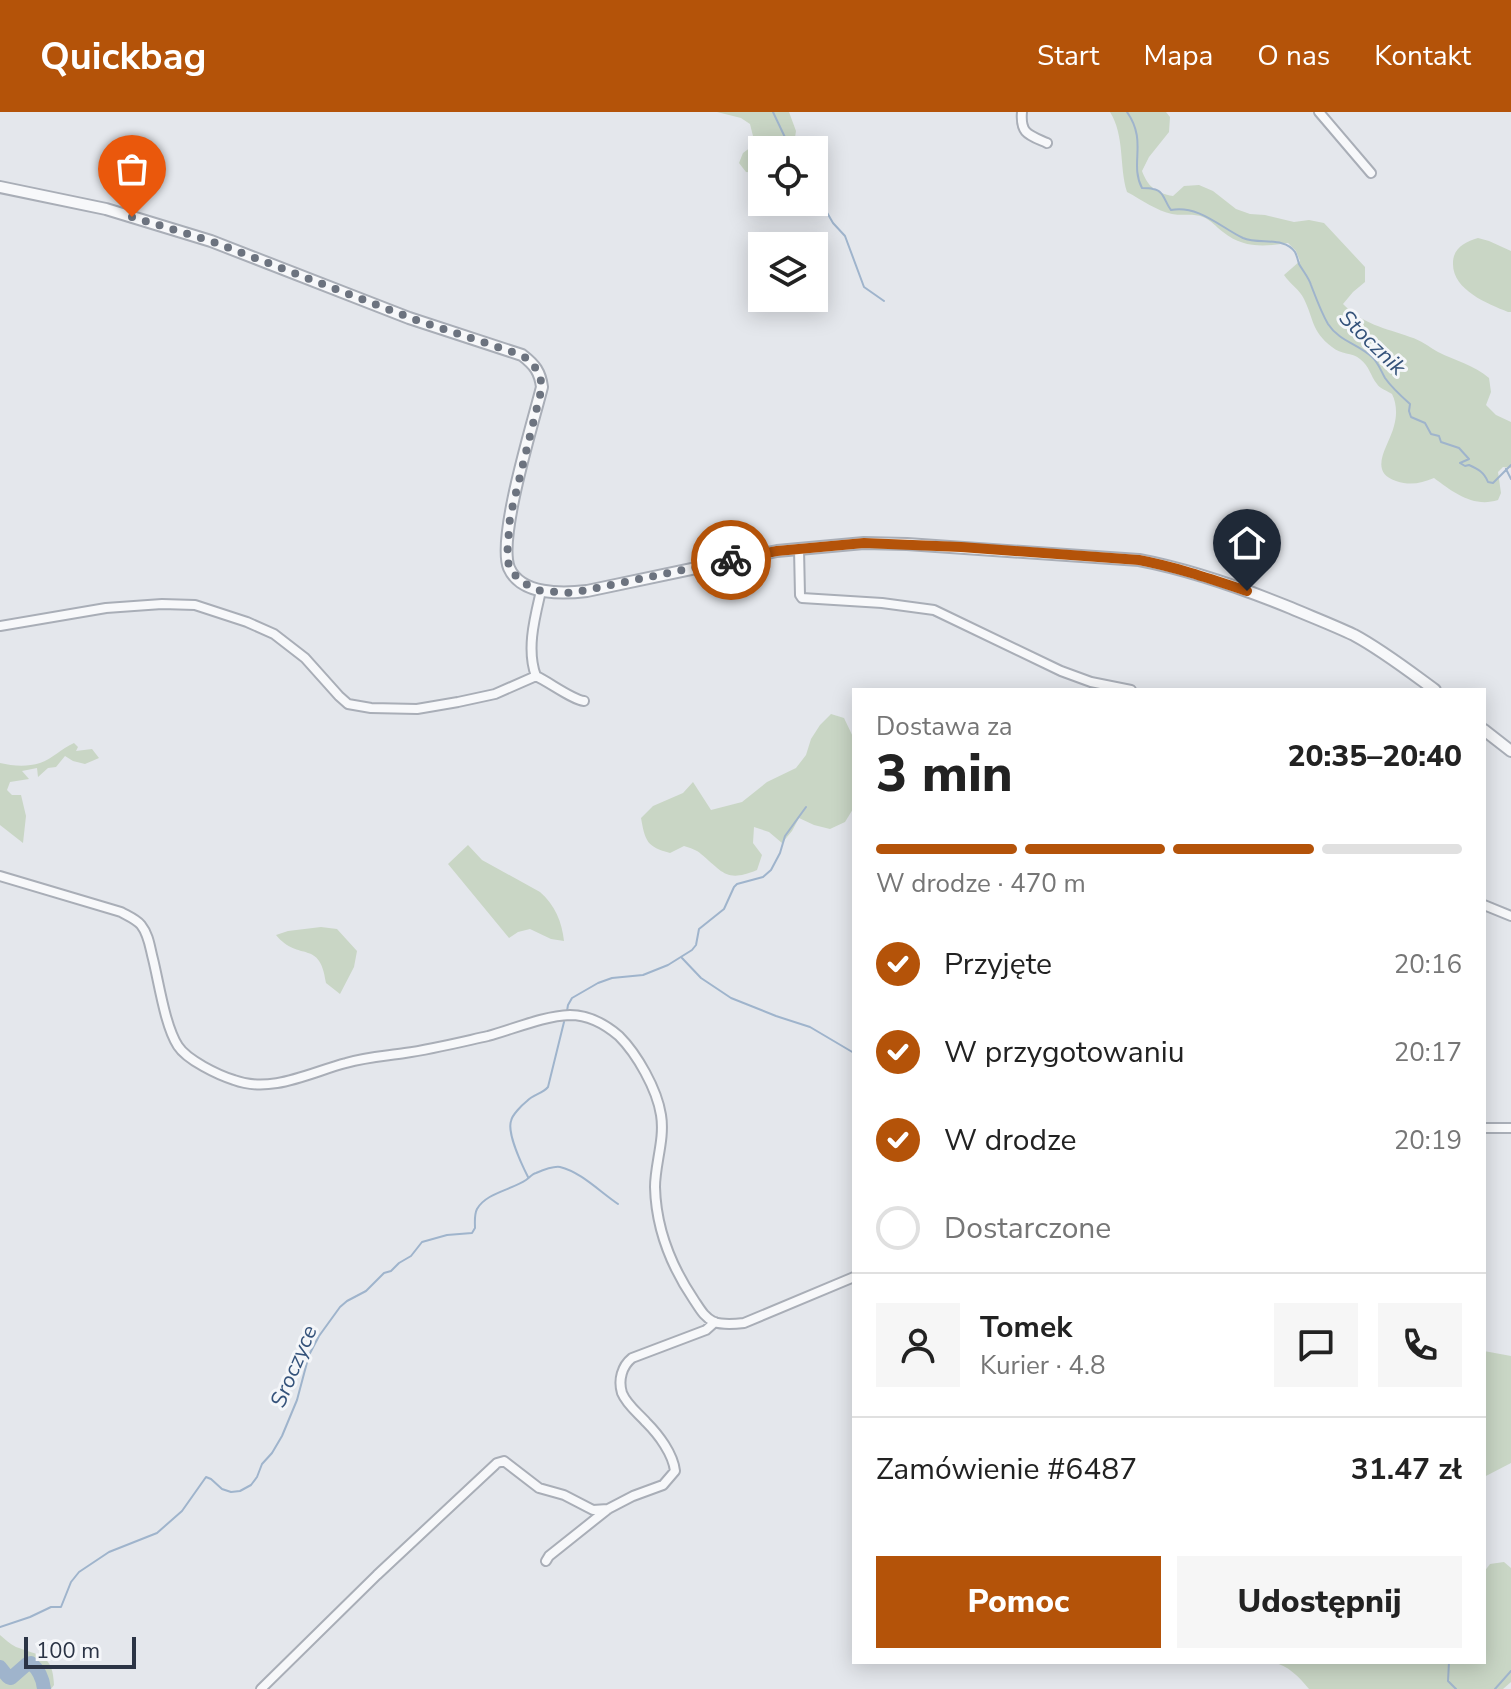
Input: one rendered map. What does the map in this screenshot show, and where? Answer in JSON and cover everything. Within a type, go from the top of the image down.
[{"type":"street","points":[[1022,112],[1021,125],[1026,133],[1047,143]]},
{"type":"street","points":[[1319,112],[1371,173]]},
{"type":"street","points":[[0,187],[106,209],[211,241],[416,320],[522,355],[540,373],[542,387],[510,517],[507,557],[510,570],[529,586],[541,591],[587,591],[764,554],[864,543],[1116,558],[1165,565],[1229,585],[1324,622],[1370,645],[1432,688]]},
{"type":"street","points":[[799,549],[802,598],[934,610],[1076,677],[1121,688]]},
{"type":"street","points":[[536,676],[532,636],[541,591]]},
{"type":"street","points":[[0,626],[106,608],[195,605],[274,634],[305,658],[348,704],[417,709],[495,694],[536,676],[584,701]]},
{"type":"street","points":[[1486,732],[1511,751]]},
{"type":"street","points":[[0,876],[121,912],[136,920],[148,937],[170,1026],[179,1048],[191,1058],[239,1082],[291,1080],[367,1057],[407,1053],[569,1015],[604,1024],[620,1037],[653,1087],[661,1115],[655,1186],[658,1216],[674,1268],[704,1315],[715,1322],[744,1323],[852,1278]]},
{"type":"street","points":[[1486,906],[1511,916]]},
{"type":"street","points":[[1486,1128],[1511,1128]]},
{"type":"street","points":[[546,1561],[608,1509],[663,1485],[675,1471],[674,1461],[658,1437],[621,1391],[624,1365],[641,1354],[706,1330],[715,1322]]},
{"type":"street","points":[[261,1689],[356,1594],[497,1463],[504,1461],[539,1488],[564,1495],[593,1510],[608,1509]]},
{"type":"green space","points":[[717,112],[789,112],[795,136],[753,136],[750,124],[741,118]]},
{"type":"green space","points":[[1110,112],[1166,112],[1170,117],[1169,132],[1142,171],[1153,188],[1173,196],[1184,186],[1199,185],[1213,191],[1236,209],[1250,214],[1294,222],[1309,220],[1324,223],[1365,267],[1365,282],[1343,304],[1350,311],[1366,321],[1418,340],[1489,378],[1491,392],[1486,405],[1496,415],[1511,422],[1511,468],[1503,467],[1498,472],[1501,493],[1498,500],[1472,500],[1434,478],[1411,484],[1387,477],[1381,464],[1395,422],[1394,398],[1378,386],[1360,359],[1335,350],[1320,336],[1302,296],[1284,275],[1300,261],[1296,251],[1288,243],[1246,244],[1203,217],[1166,213],[1127,192],[1118,131]]},
{"type":"green space","points":[[748,149],[748,172],[739,163]]},
{"type":"green space","points":[[1478,238],[1511,251],[1511,312],[1473,295],[1454,273],[1457,250]]},
{"type":"green space","points":[[831,714],[844,718],[852,735],[852,811],[845,822],[830,829],[799,818],[782,843],[769,832],[754,827],[753,843],[762,855],[757,870],[738,876],[726,874],[691,848],[684,846],[670,853],[648,842],[641,818],[653,806],[683,793],[693,782],[711,810],[742,802],[767,782],[796,768],[820,725]]},
{"type":"green space","points":[[74,743],[78,747],[76,751],[92,749],[99,758],[85,764],[65,756],[56,767],[48,768],[38,777],[37,768],[22,771],[29,779],[10,782],[7,790],[12,795],[21,795],[26,816],[23,843],[0,825],[0,763],[20,766],[40,763]]},
{"type":"green space","points":[[468,845],[482,860],[540,892],[550,902],[562,927],[564,941],[551,939],[530,929],[509,938],[448,864]]},
{"type":"green space","points":[[321,927],[337,929],[357,951],[354,967],[340,994],[326,983],[323,969],[314,955],[293,948],[276,935]]},
{"type":"green space","points":[[1486,1351],[1511,1356],[1511,1463],[1486,1476]]},
{"type":"green space","points":[[1504,1562],[1511,1568],[1511,1682],[1503,1689],[1309,1689],[1293,1672],[1278,1664],[1486,1664],[1486,1569],[1490,1564]]},
{"type":"green space","points":[[0,1635],[14,1646],[48,1662],[53,1675],[54,1685],[51,1689],[0,1689]]},
{"type":"waterway","points":[[773,112],[784,136]]},
{"type":"waterway","name":"Stocznik","points":[[1127,112],[1138,143],[1137,170],[1142,188],[1160,192],[1171,210],[1200,214],[1243,238],[1278,242],[1290,247],[1309,280],[1328,324],[1374,359],[1388,382],[1410,404],[1411,417],[1425,423],[1431,434],[1439,436],[1441,442],[1459,448],[1469,459],[1460,463],[1478,470],[1488,482],[1493,483],[1511,465]]},
{"type":"waterway","points":[[828,214],[845,236],[864,287],[884,301]]},
{"type":"waterway","points":[[1506,469],[1511,479]]},
{"type":"waterway","points":[[567,1011],[572,998],[598,983],[612,978],[643,975],[668,965],[692,950],[699,929],[724,909],[734,887],[763,877],[771,870],[785,836],[806,807]]},
{"type":"waterway","name":"Sroczyce","points":[[682,958],[701,978],[731,998],[810,1027],[852,1052]]},
{"type":"waterway","name":"Sroczyce","points":[[528,1177],[513,1141],[511,1121],[525,1103],[548,1087],[564,1022]]},
{"type":"waterway","name":"Sroczyce","points":[[0,1627],[51,1607],[61,1607],[71,1582],[79,1572],[109,1552],[157,1533],[182,1511],[206,1477],[231,1492],[251,1485],[282,1436],[297,1400],[309,1355],[319,1336],[340,1307],[411,1256],[422,1242],[447,1235],[472,1233],[477,1209],[486,1199],[551,1168],[560,1167],[575,1173],[618,1204]]},
{"type":"waterway","points":[[0,1667],[11,1678],[31,1663],[40,1675],[44,1689]]},
{"type":"waterway","points":[[1449,1664],[1448,1681],[1456,1689]]},
{"type":"waterway","points":[[1495,1689],[1511,1671]]},
{"type":"way so far","points":[[132,217],[211,241],[416,320],[522,355],[532,363],[540,373],[542,387],[510,517],[507,557],[510,570],[529,586],[541,591],[572,593],[731,560]]},
{"type":"route","points":[[731,560],[812,547],[907,544],[1139,560],[1247,591]]}]
